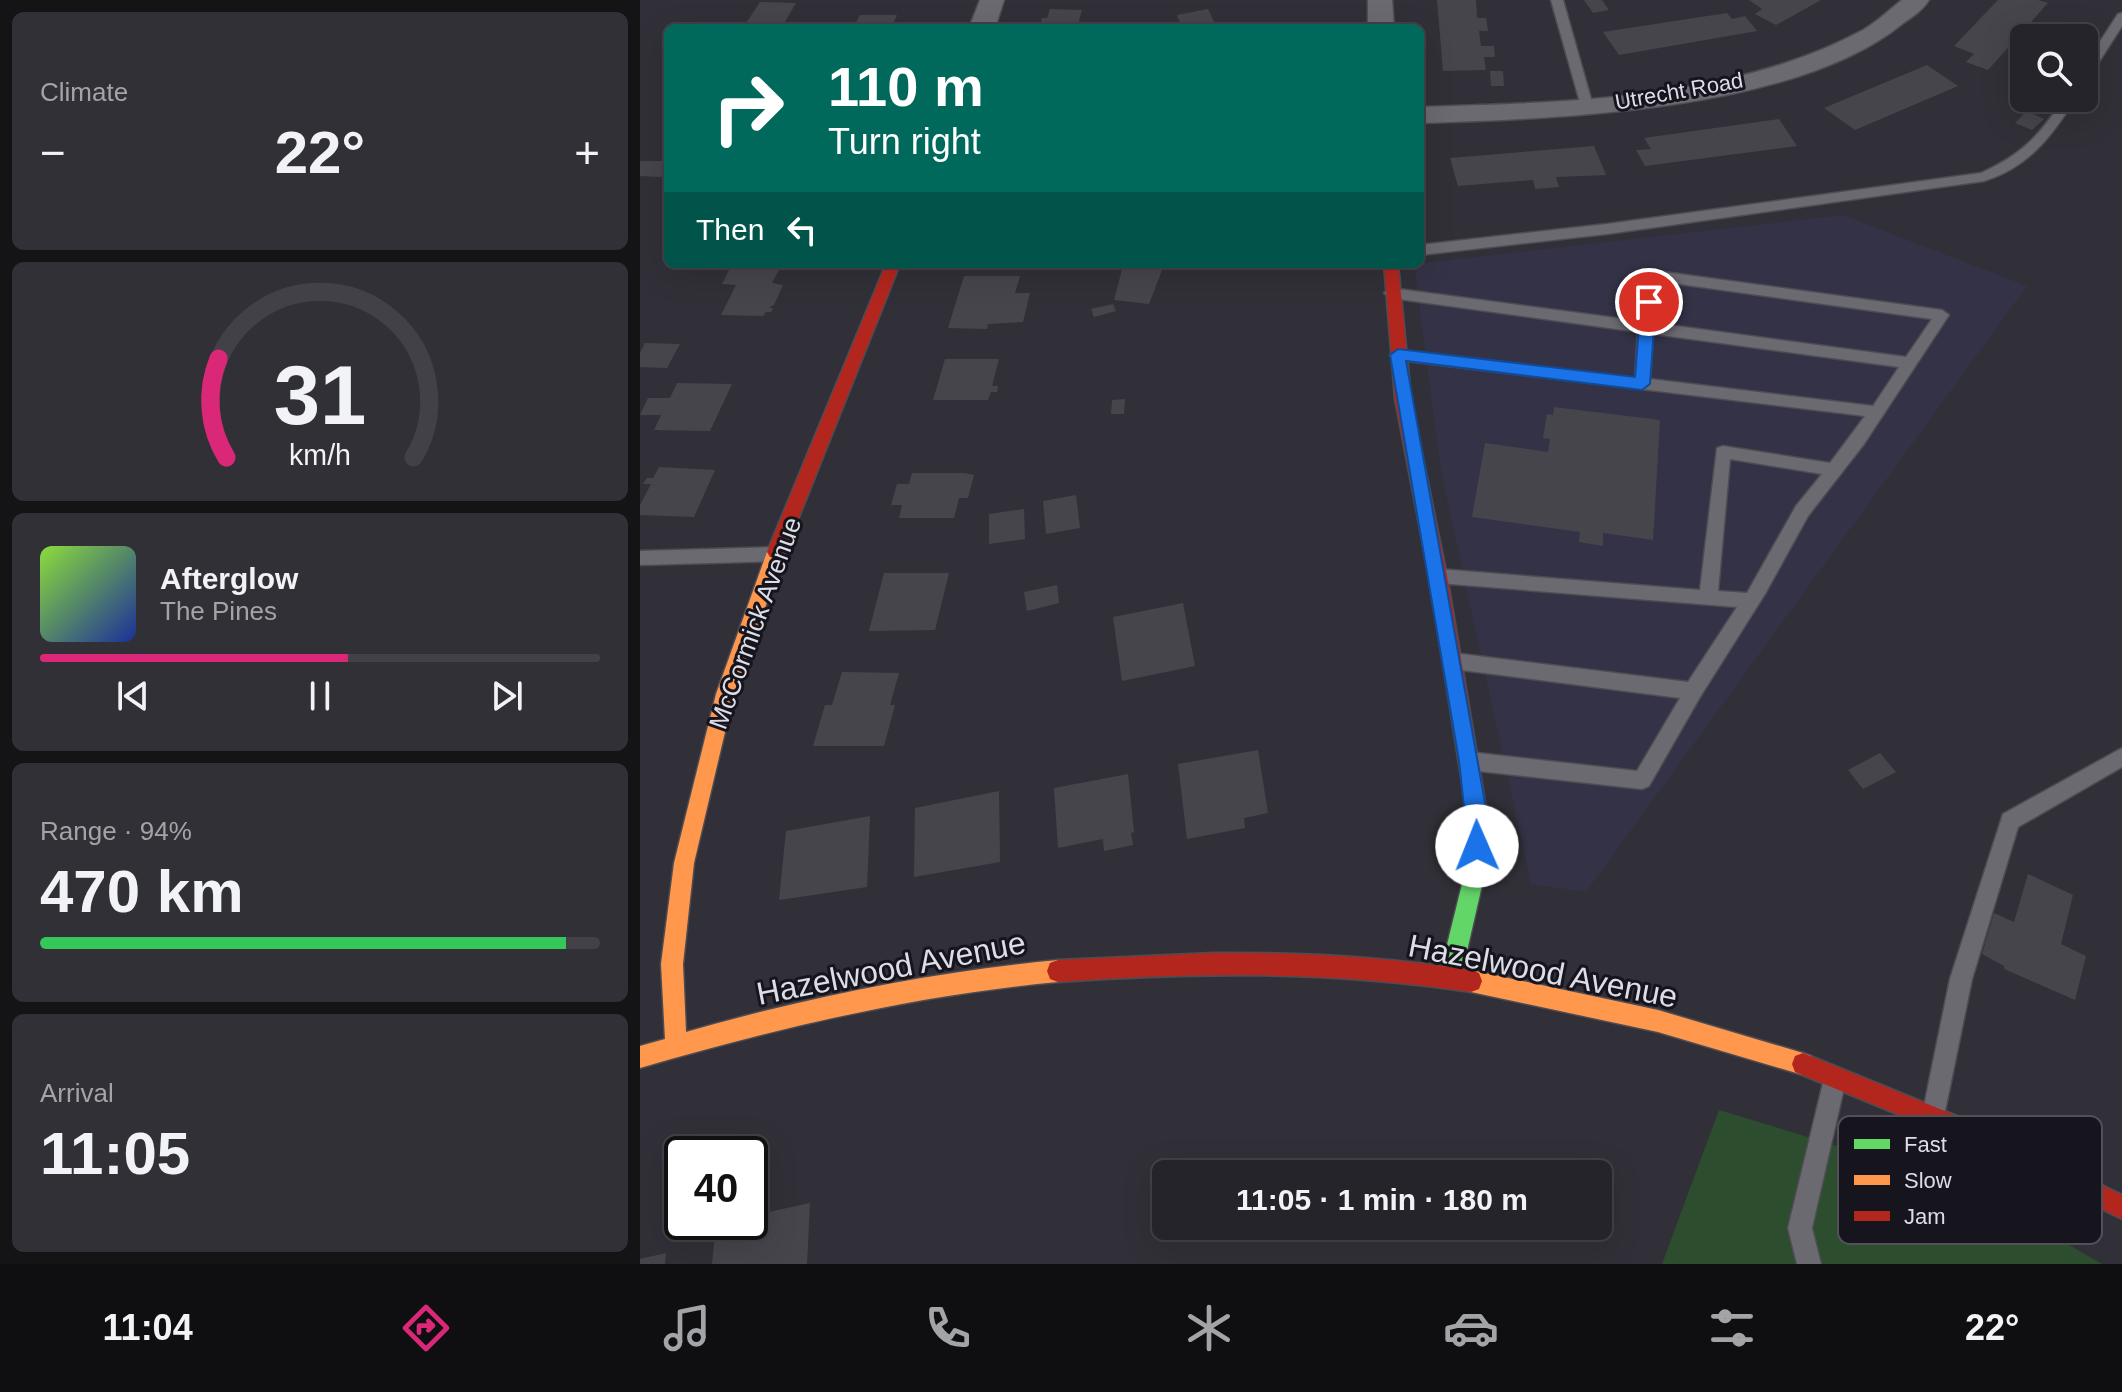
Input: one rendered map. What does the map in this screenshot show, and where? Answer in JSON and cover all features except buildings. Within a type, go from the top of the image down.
[{"type":"street","points":[[983,24],[992,0]]},
{"type":"street","points":[[1380,0],[1381,24]]},
{"type":"street","name":"Utrecht Road","points":[[1424,115],[1521,113],[1587,106],[1697,90],[1800,68],[1876,34],[1917,0]]},
{"type":"street","name":"McCormick Avenue","points":[[676,1045],[672,964],[684,863],[725,694],[761,590],[891,268]]},
{"type":"street","points":[[1391,268],[1403,399],[1438,576],[1477,814],[1476,878],[1450,977]]},
{"type":"street","name":"Hazelwood Avenue","points":[[640,1057],[785,1015],[915,987],[1057,968],[1183,963],[1304,963],[1450,977],[1710,1034],[1835,1076],[1933,1115]]},
{"type":"street","name":"Hazelwood Avenue","points":[[2102,1197],[2122,1207]]},
{"type":"lane","points":[[1557,0],[1587,106]]},
{"type":"lane","points":[[2098,54],[2122,17]]},
{"type":"lane","points":[[1424,250],[1607,229],[1984,177],[2017,163],[2039,147],[2061,112]]},
{"type":"lane","points":[[1469,761],[1642,780],[1802,511],[1877,412],[1942,315],[1650,275],[1642,384]]},
{"type":"lane","points":[[1391,293],[1910,363]]},
{"type":"lane","points":[[1398,355],[1877,412]]},
{"type":"lane","points":[[1708,598],[1723,452],[1834,470]]},
{"type":"lane","points":[[640,558],[778,554]]},
{"type":"lane","points":[[1438,576],[1751,601]]},
{"type":"lane","points":[[1451,661],[1693,691]]},
{"type":"lane","points":[[1933,1115],[1961,979],[2010,821],[2122,757]]},
{"type":"lane","points":[[1809,1264],[1800,1228],[1835,1076]]},
{"type":"shaded area","points":[[1843,215],[2027,286],[1586,892],[1531,884],[1441,471],[1415,268],[1424,268],[1424,263]]},
{"type":"green space","points":[[1719,1110],[1838,1146],[1838,1244],[2066,1244],[2102,1264],[1662,1264]]},
{"type":"traffic: fast","points":[[1450,977],[1476,868]]},
{"type":"traffic: slow","points":[[676,1045],[672,964],[684,863],[725,694],[776,552]]},
{"type":"traffic: slow","points":[[640,1057],[847,1002],[952,983],[1058,971]]},
{"type":"traffic: slow","points":[[1471,981],[1658,1021],[1803,1064]]},
{"type":"traffic: jam","points":[[776,552],[891,268]]},
{"type":"traffic: jam","points":[[1391,268],[1403,399],[1438,576],[1477,814],[1476,868]]},
{"type":"traffic: jam","points":[[1058,971],[1265,963],[1369,968],[1471,981]]},
{"type":"traffic: jam","points":[[1803,1064],[1930,1116]]},
{"type":"traffic: jam","points":[[2102,1197],[2122,1207]]},
{"type":"route","points":[[1477,846],[1477,814],[1469,761],[1438,576],[1403,399],[1398,355],[1642,384],[1649,302]]}]
